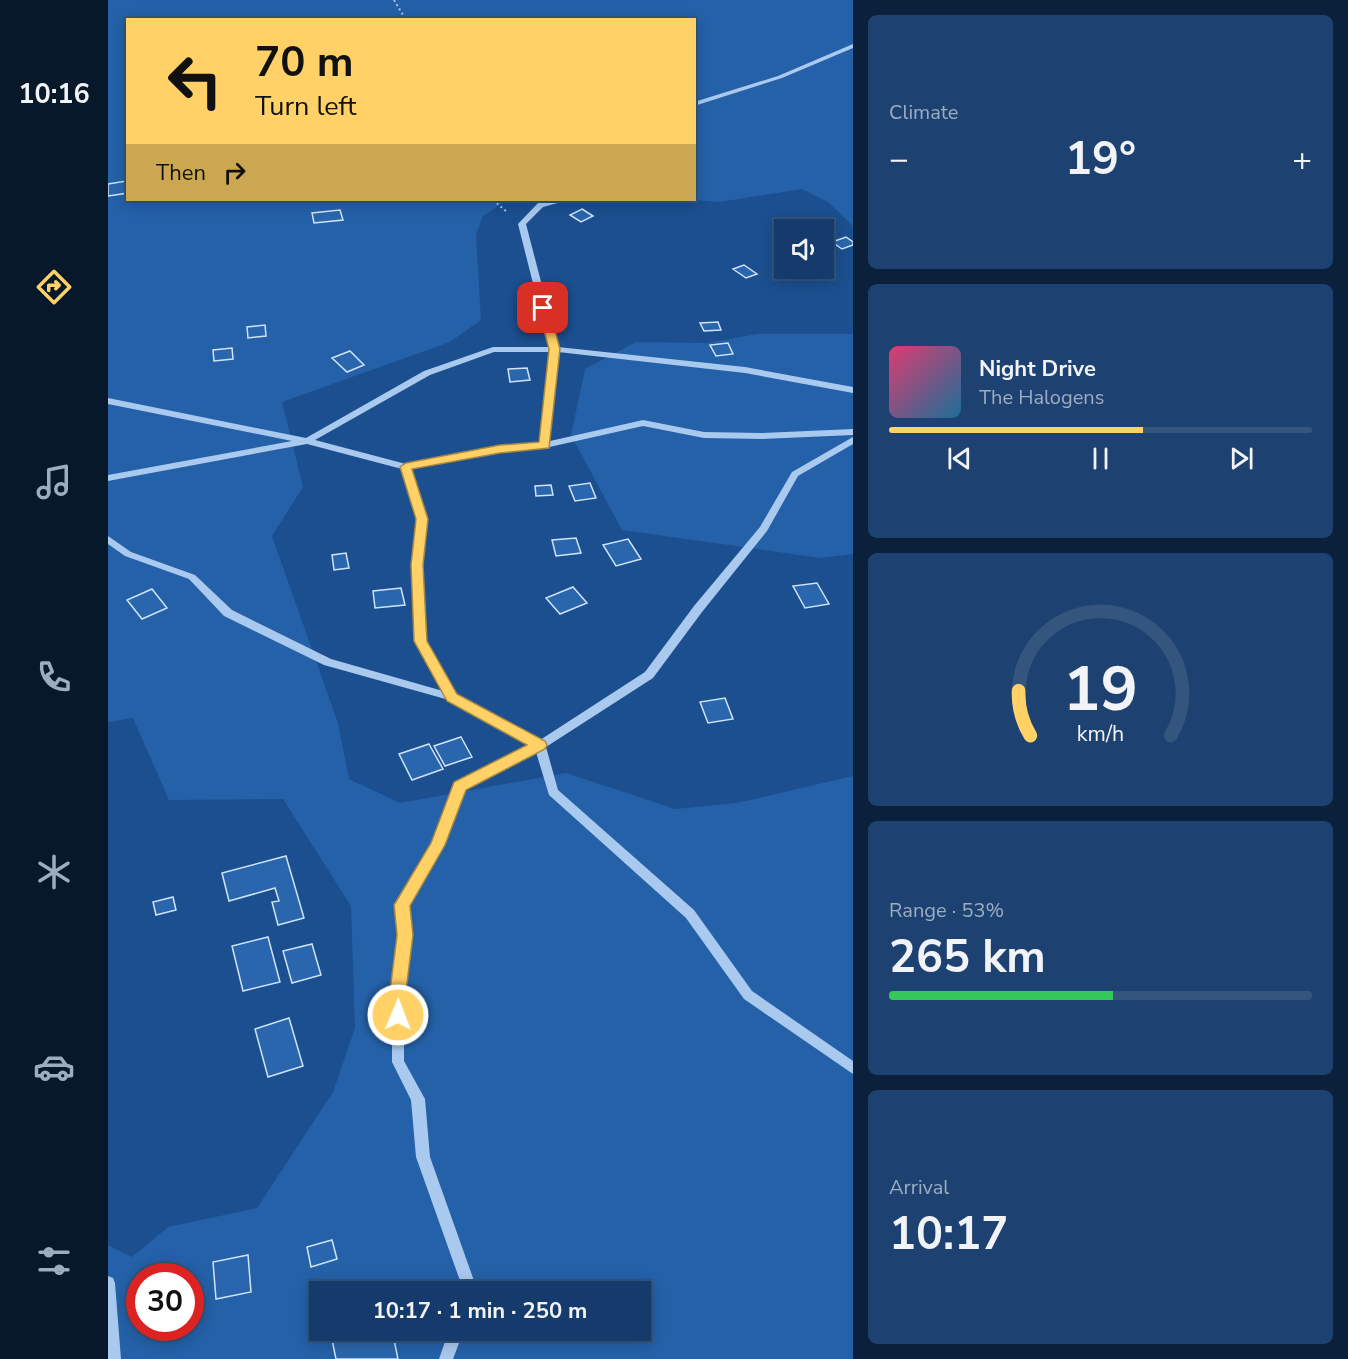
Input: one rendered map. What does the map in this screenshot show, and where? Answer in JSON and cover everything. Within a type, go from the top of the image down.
[{"type":"street","points":[[696,103],[780,77],[853,46]]},
{"type":"street","points":[[545,445],[554,349],[522,225],[541,205],[560,201]]},
{"type":"street","points":[[108,478],[307,441],[427,373],[493,350],[554,349],[745,370],[853,390]]},
{"type":"street","points":[[108,401],[307,441],[406,467],[500,449],[545,445],[643,423],[704,435],[762,436],[853,432]]},
{"type":"street","points":[[467,1281],[423,1157],[418,1099],[398,1062],[398,991],[405,935],[402,905],[438,845],[460,786],[540,745],[649,675],[698,609],[764,530],[795,474],[853,440]]},
{"type":"street","points":[[406,467],[422,519],[417,565],[421,641],[452,697]]},
{"type":"street","points":[[108,539],[128,554],[192,577],[228,613],[327,662],[452,697],[540,745],[552,792],[690,914],[748,995],[853,1068]]},
{"type":"street","points":[[108,1283],[114,1359]]},
{"type":"street","points":[[446,1359],[453,1341]]},
{"type":"path","points":[[393,0],[405,18]]},
{"type":"shaded area","points":[[108,0],[853,0],[853,226],[828,202],[802,189],[720,202],[696,200],[696,18],[126,18],[126,201],[506,201],[483,216],[476,234],[481,320],[450,342],[282,402],[303,487],[272,536],[338,723],[349,779],[400,803],[566,773],[675,809],[737,803],[853,776],[853,1359],[108,1359],[108,1245],[132,1257],[168,1227],[257,1208],[333,1092],[355,1028],[351,906],[283,799],[169,800],[133,718],[108,722]]},
{"type":"shaded area","points":[[757,334],[853,334],[853,554],[820,558],[622,530],[571,435],[585,369],[636,342],[707,343]]},
{"type":"building","points":[[126,181],[126,193],[108,196],[108,184]]},
{"type":"building","points":[[582,209],[593,216],[581,222],[570,215]]},
{"type":"building","points":[[340,210],[343,220],[314,223],[312,213]]},
{"type":"building","points":[[846,237],[853,242],[853,245],[842,249],[834,241]]},
{"type":"building","points":[[744,265],[757,274],[746,278],[733,269]]},
{"type":"building","points":[[718,322],[721,330],[704,331],[700,323]]},
{"type":"building","points":[[265,325],[266,336],[248,338],[247,327]]},
{"type":"building","points":[[728,343],[733,354],[716,356],[710,345]]},
{"type":"building","points":[[232,348],[233,359],[214,361],[213,350]]},
{"type":"building","points":[[350,351],[364,365],[347,372],[332,358]]},
{"type":"building","points":[[527,368],[530,380],[510,382],[508,369]]},
{"type":"building","points":[[590,483],[596,498],[575,501],[569,486]]},
{"type":"building","points":[[551,485],[553,495],[536,496],[535,486]]},
{"type":"building","points":[[576,538],[581,553],[556,556],[552,540]]},
{"type":"building","points":[[628,539],[641,559],[616,566],[603,545]]},
{"type":"building","points":[[346,553],[349,568],[334,570],[332,555]]},
{"type":"building","points":[[817,583],[829,604],[805,608],[793,586]]},
{"type":"building","points":[[573,587],[587,603],[560,614],[546,598]]},
{"type":"building","points":[[401,588],[405,605],[375,608],[373,591]]},
{"type":"building","points":[[152,589],[167,608],[142,619],[127,600]]},
{"type":"building","points":[[725,698],[733,719],[708,723],[700,702]]},
{"type":"building","points":[[461,737],[472,757],[445,766],[434,746]]},
{"type":"building","points":[[429,744],[443,769],[412,780],[399,754]]},
{"type":"building","points":[[286,856],[304,918],[278,925],[272,902],[279,901],[275,888],[229,901],[222,873]]},
{"type":"building","points":[[173,897],[176,910],[156,915],[153,902]]},
{"type":"building","points":[[268,937],[280,982],[243,991],[232,946]]},
{"type":"building","points":[[312,944],[321,975],[292,983],[283,951]]},
{"type":"building","points":[[289,1018],[303,1066],[268,1077],[255,1029]]},
{"type":"building","points":[[332,1240],[337,1259],[311,1267],[307,1247]]},
{"type":"building","points":[[248,1255],[251,1292],[216,1299],[213,1262]]},
{"type":"building","points":[[332,1341],[394,1341],[398,1359],[336,1359]]},
{"type":"route","points":[[398,1015],[398,991],[405,935],[402,905],[438,845],[460,786],[540,745],[452,697],[421,641],[417,565],[422,519],[406,467],[500,449],[545,445],[554,349],[543,308]]}]
